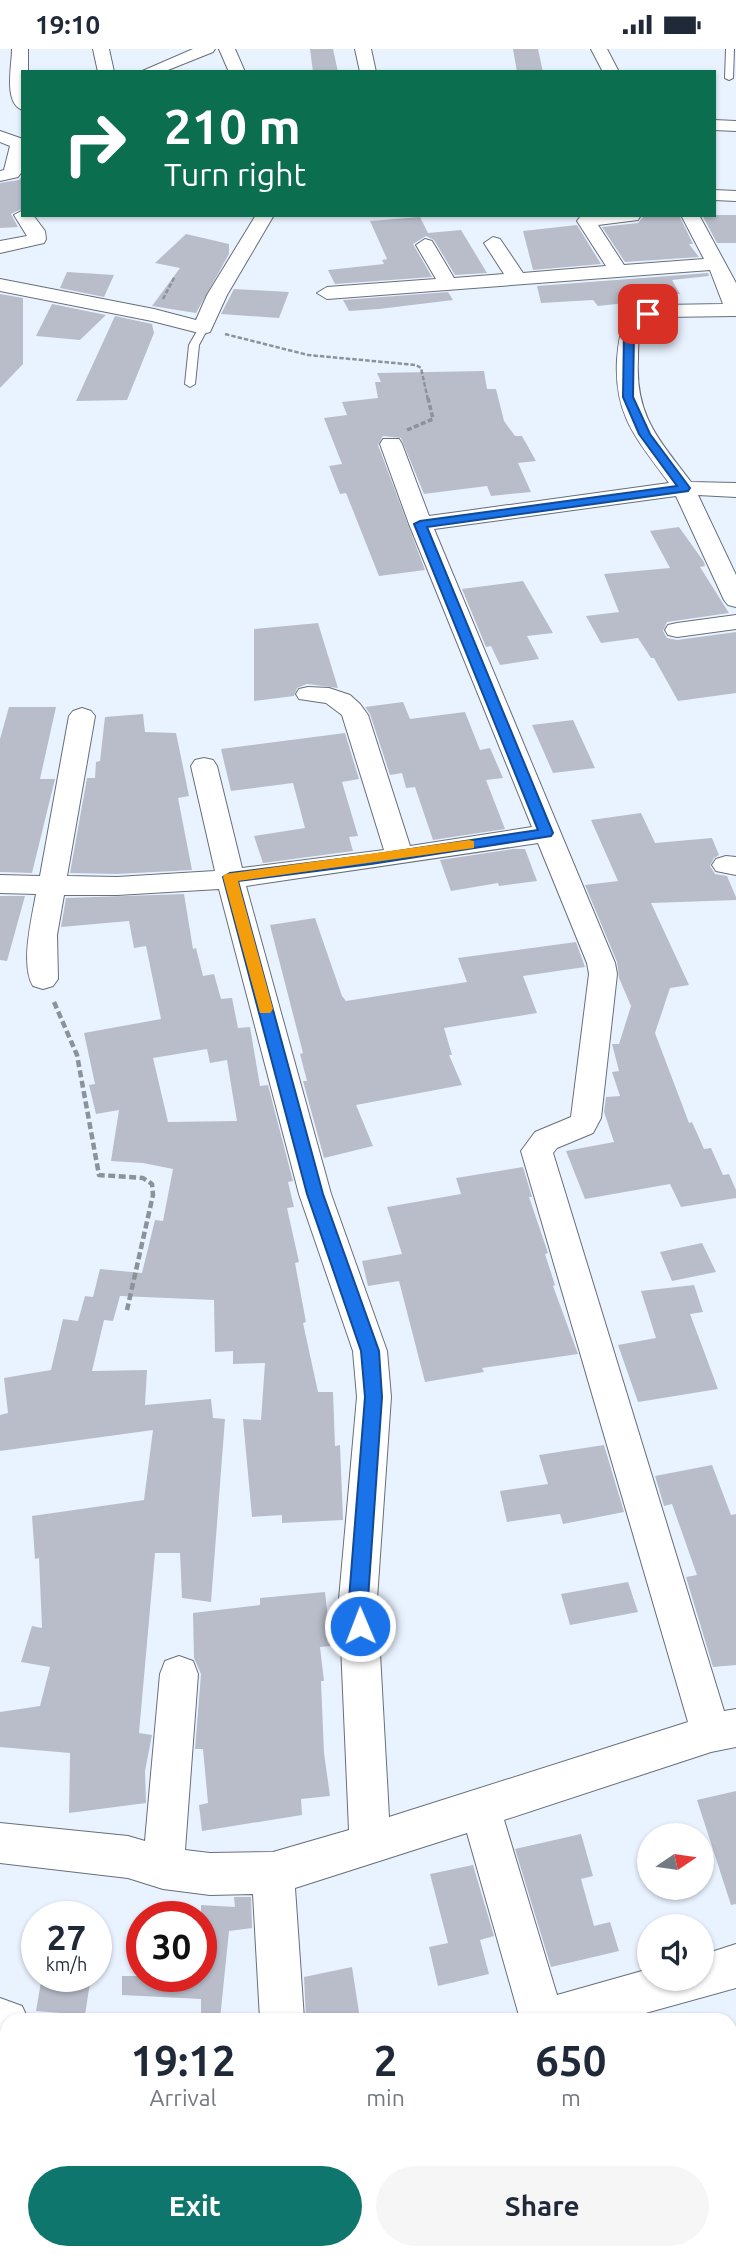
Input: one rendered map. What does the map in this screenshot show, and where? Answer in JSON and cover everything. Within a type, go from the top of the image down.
[{"type":"street","points":[[20,49],[21,102]]},
{"type":"street","points":[[101,49],[106,70]]},
{"type":"street","points":[[153,70],[206,49]]},
{"type":"street","points":[[227,49],[236,70]]},
{"type":"street","points":[[363,49],[368,70]]},
{"type":"street","points":[[599,49],[610,70]]},
{"type":"street","points":[[0,123],[21,116]]},
{"type":"street","points":[[716,125],[736,127]]},
{"type":"street","points":[[0,136],[21,144],[12,173],[0,176]]},
{"type":"street","points":[[716,195],[736,196]]},
{"type":"street","points":[[0,247],[37,239],[36,232],[23,217]]},
{"type":"street","points":[[0,285],[155,315],[203,328],[217,295],[264,217]]},
{"type":"street","points":[[620,273],[586,221],[623,217]]},
{"type":"street","points":[[691,217],[716,264],[735,310],[655,312],[638,318],[629,332],[628,397],[644,434],[684,488],[736,600]]},
{"type":"street","points":[[493,243],[518,280]]},
{"type":"street","points":[[425,245],[448,284]]},
{"type":"street","points":[[327,293],[716,264]]},
{"type":"street","points":[[0,1843],[128,1857],[163,1868],[210,1874],[273,1873],[724,1730],[603,1365],[537,1151],[546,1140],[570,1132],[582,1125],[586,1118],[603,974],[601,963],[420,524],[391,444]]},
{"type":"street","points":[[420,524],[684,488],[736,491]]},
{"type":"street","points":[[677,630],[736,622]]},
{"type":"street","points":[[308,694],[339,698],[349,705],[355,715],[399,855]]},
{"type":"street","points":[[43,979],[43,935],[82,716]]},
{"type":"street","points":[[204,766],[230,877],[315,1194],[370,1351],[374,1397],[358,1599],[370,1842]]},
{"type":"street","points":[[0,884],[117,886],[230,877],[546,833]]},
{"type":"street","points":[[163,1868],[179,1674]]},
{"type":"street","points":[[480,1808],[540,2013]]},
{"type":"street","points":[[273,1873],[282,2013]]},
{"type":"street","points":[[714,1972],[736,1966]]},
{"type":"street","points":[[572,2013],[648,1991]]},
{"type":"lane","points":[[729,78],[730,49]]},
{"type":"lane","points":[[190,384],[194,345],[203,328]]},
{"type":"path","points":[[203,328],[308,355],[416,365],[421,368],[433,419],[394,435],[390,439],[391,444]]},
{"type":"path","points":[[43,979],[77,1055],[99,1175],[143,1178],[152,1184],[153,1195],[127,1310]]},
{"type":"building","points":[[310,49],[333,49],[338,70],[313,70]]},
{"type":"building","points":[[513,49],[538,49],[543,70],[517,70]]},
{"type":"building","points":[[21,178],[21,209],[11,214],[18,227],[0,228],[0,183]]},
{"type":"building","points":[[736,215],[736,243],[717,243],[703,217]]},
{"type":"building","points":[[420,217],[428,233],[461,230],[487,273],[455,275],[434,240],[426,236],[413,244],[432,277],[335,284],[328,270],[384,264],[382,260],[387,259],[370,221]]},
{"type":"building","points":[[643,217],[680,217],[693,244],[689,244],[699,257],[625,262],[602,227],[638,223]]},
{"type":"building","points":[[577,225],[601,264],[533,270],[523,231]]},
{"type":"building","points":[[186,234],[229,244],[229,254],[196,313],[152,306],[180,268],[155,263]]},
{"type":"building","points":[[67,272],[114,275],[104,297],[60,288]]},
{"type":"building","points":[[708,273],[709,276],[672,280],[680,294],[622,298],[625,303],[598,306],[593,300],[541,303],[537,286]]},
{"type":"building","points":[[234,289],[289,292],[279,318],[221,314]]},
{"type":"building","points":[[448,292],[453,300],[379,309],[349,311],[343,300]]},
{"type":"building","points":[[0,294],[23,298],[23,364],[0,388]]},
{"type":"building","points":[[52,304],[106,315],[80,340],[36,336]]},
{"type":"building","points":[[115,316],[152,324],[154,333],[127,400],[76,401]]},
{"type":"building","points":[[484,371],[487,389],[496,389],[504,421],[515,436],[522,436],[536,461],[518,463],[531,492],[491,496],[487,486],[424,494],[401,438],[383,436],[378,445],[425,570],[379,576],[346,493],[340,494],[329,466],[342,464],[324,418],[347,415],[342,402],[378,398],[375,382],[381,382],[377,373]]},
{"type":"building","points":[[679,527],[704,562],[705,566],[700,567],[729,613],[667,622],[663,631],[667,638],[677,640],[736,632],[736,693],[678,701],[654,658],[651,658],[638,638],[601,643],[586,616],[619,612],[604,574],[670,568],[650,531]]},
{"type":"building","points":[[523,581],[553,633],[527,636],[539,659],[500,665],[491,646],[486,647],[462,589]]},
{"type":"building","points":[[318,623],[338,688],[307,684],[297,688],[294,696],[254,701],[254,629]]},
{"type":"building","points":[[403,702],[410,719],[465,712],[480,750],[490,748],[503,778],[486,780],[505,829],[433,840],[415,787],[406,788],[402,773],[390,775],[370,714],[365,707]]},
{"type":"building","points":[[9,707],[56,707],[40,779],[55,779],[32,873],[0,872],[0,739]]},
{"type":"building","points":[[143,714],[145,732],[176,733],[189,796],[178,798],[192,870],[117,874],[70,873],[87,778],[95,778],[96,762],[100,761],[105,717]]},
{"type":"building","points":[[573,720],[595,768],[553,773],[532,725]]},
{"type":"building","points":[[345,733],[359,779],[342,782],[358,836],[349,837],[353,851],[263,863],[254,836],[305,828],[293,783],[231,791],[221,749]]},
{"type":"building","points":[[641,813],[655,843],[712,838],[719,855],[710,866],[715,874],[727,876],[736,897],[736,900],[651,903],[689,985],[670,988],[655,1033],[689,1123],[692,1122],[704,1149],[711,1148],[723,1175],[729,1174],[736,1190],[736,1198],[681,1207],[670,1184],[585,1199],[566,1151],[614,1142],[604,1112],[606,1097],[620,1096],[612,1072],[619,1071],[612,1044],[619,1044],[631,1006],[619,978],[617,962],[585,885],[618,881],[591,820]]},
{"type":"building","points":[[525,849],[537,881],[499,886],[498,883],[451,891],[440,860]]},
{"type":"building","points":[[184,894],[193,949],[196,948],[203,976],[214,974],[221,999],[232,998],[238,1028],[250,1027],[260,1086],[268,1085],[293,1181],[288,1182],[294,1207],[287,1208],[299,1262],[295,1263],[306,1322],[303,1323],[318,1392],[333,1392],[335,1446],[340,1445],[343,1520],[282,1523],[282,1515],[252,1517],[243,1419],[261,1420],[265,1363],[233,1364],[233,1351],[215,1352],[214,1300],[120,1296],[113,1321],[104,1320],[92,1371],[147,1370],[145,1405],[211,1399],[213,1418],[225,1419],[211,1602],[182,1598],[180,1553],[155,1553],[139,1733],[152,1735],[145,1771],[146,1803],[69,1813],[70,1753],[0,1747],[0,1712],[40,1706],[50,1667],[21,1662],[32,1626],[42,1628],[39,1558],[35,1559],[32,1516],[144,1500],[153,1430],[0,1451],[0,1415],[8,1413],[4,1378],[51,1370],[63,1319],[78,1321],[85,1296],[93,1297],[100,1269],[142,1273],[155,1220],[163,1221],[173,1169],[143,1163],[111,1161],[119,1110],[96,1114],[89,1085],[95,1084],[84,1033],[161,1019],[146,946],[134,948],[129,921],[61,927],[66,898]],"holes":[[[207,1049],[210,1063],[227,1060],[237,1121],[168,1122],[153,1058]]]},
{"type":"building","points":[[0,896],[25,896],[7,961],[0,960]]},
{"type":"building","points":[[315,918],[346,1001],[467,982],[458,958],[576,942],[585,967],[523,976],[537,1013],[444,1028],[452,1055],[449,1055],[462,1085],[356,1105],[373,1146],[324,1158],[303,1081],[307,1081],[300,1054],[303,1053],[270,925]]},
{"type":"building","points":[[523,1167],[532,1197],[529,1197],[548,1253],[545,1254],[555,1285],[553,1286],[578,1354],[482,1368],[484,1372],[425,1382],[399,1281],[368,1286],[362,1261],[402,1254],[387,1207],[461,1194],[456,1178]]},
{"type":"building","points":[[702,1243],[716,1272],[672,1281],[660,1252]]},
{"type":"building","points":[[694,1285],[703,1312],[690,1314],[718,1389],[638,1402],[618,1345],[656,1338],[641,1291]]},
{"type":"building","points":[[604,1445],[624,1512],[563,1524],[560,1514],[507,1522],[500,1491],[548,1484],[539,1455]]},
{"type":"building","points":[[712,1465],[731,1515],[736,1514],[736,1665],[713,1667],[686,1577],[697,1575],[672,1504],[664,1506],[655,1476]]},
{"type":"building","points":[[628,1582],[638,1612],[570,1625],[561,1594]]},
{"type":"building","points":[[325,1592],[331,1646],[320,1647],[324,1681],[321,1681],[324,1753],[330,1796],[301,1799],[302,1815],[202,1831],[199,1805],[208,1803],[203,1749],[195,1749],[201,1674],[194,1658],[193,1613],[260,1605],[260,1598]]},
{"type":"building","points":[[736,1791],[736,1904],[731,1905],[714,1852],[714,1823],[704,1823],[697,1800]]},
{"type":"building","points":[[581,1834],[593,1876],[581,1879],[594,1926],[610,1922],[619,1951],[551,1967],[515,1849]]},
{"type":"building","points":[[473,1865],[494,1936],[480,1940],[489,1974],[438,1986],[429,1947],[448,1943],[430,1874]]},
{"type":"building","points":[[234,1897],[251,1897],[252,1928],[229,1931],[221,2013],[201,2013],[201,1999],[122,1995],[122,1976],[126,1976],[126,1992],[217,1992],[217,1906],[235,1907]]},
{"type":"building","points":[[352,1967],[359,2013],[306,2013],[304,1977]]},
{"type":"building","points":[[39,1992],[89,1992],[85,2013],[36,2011]]},
{"type":"slow traffic","points":[[265,1009],[230,877],[469,845]]},
{"type":"route","points":[[360,1626],[358,1599],[374,1397],[370,1351],[315,1194],[230,877],[371,860],[546,833],[420,524],[684,488],[644,434],[628,397],[629,332],[638,318],[648,314]]}]
